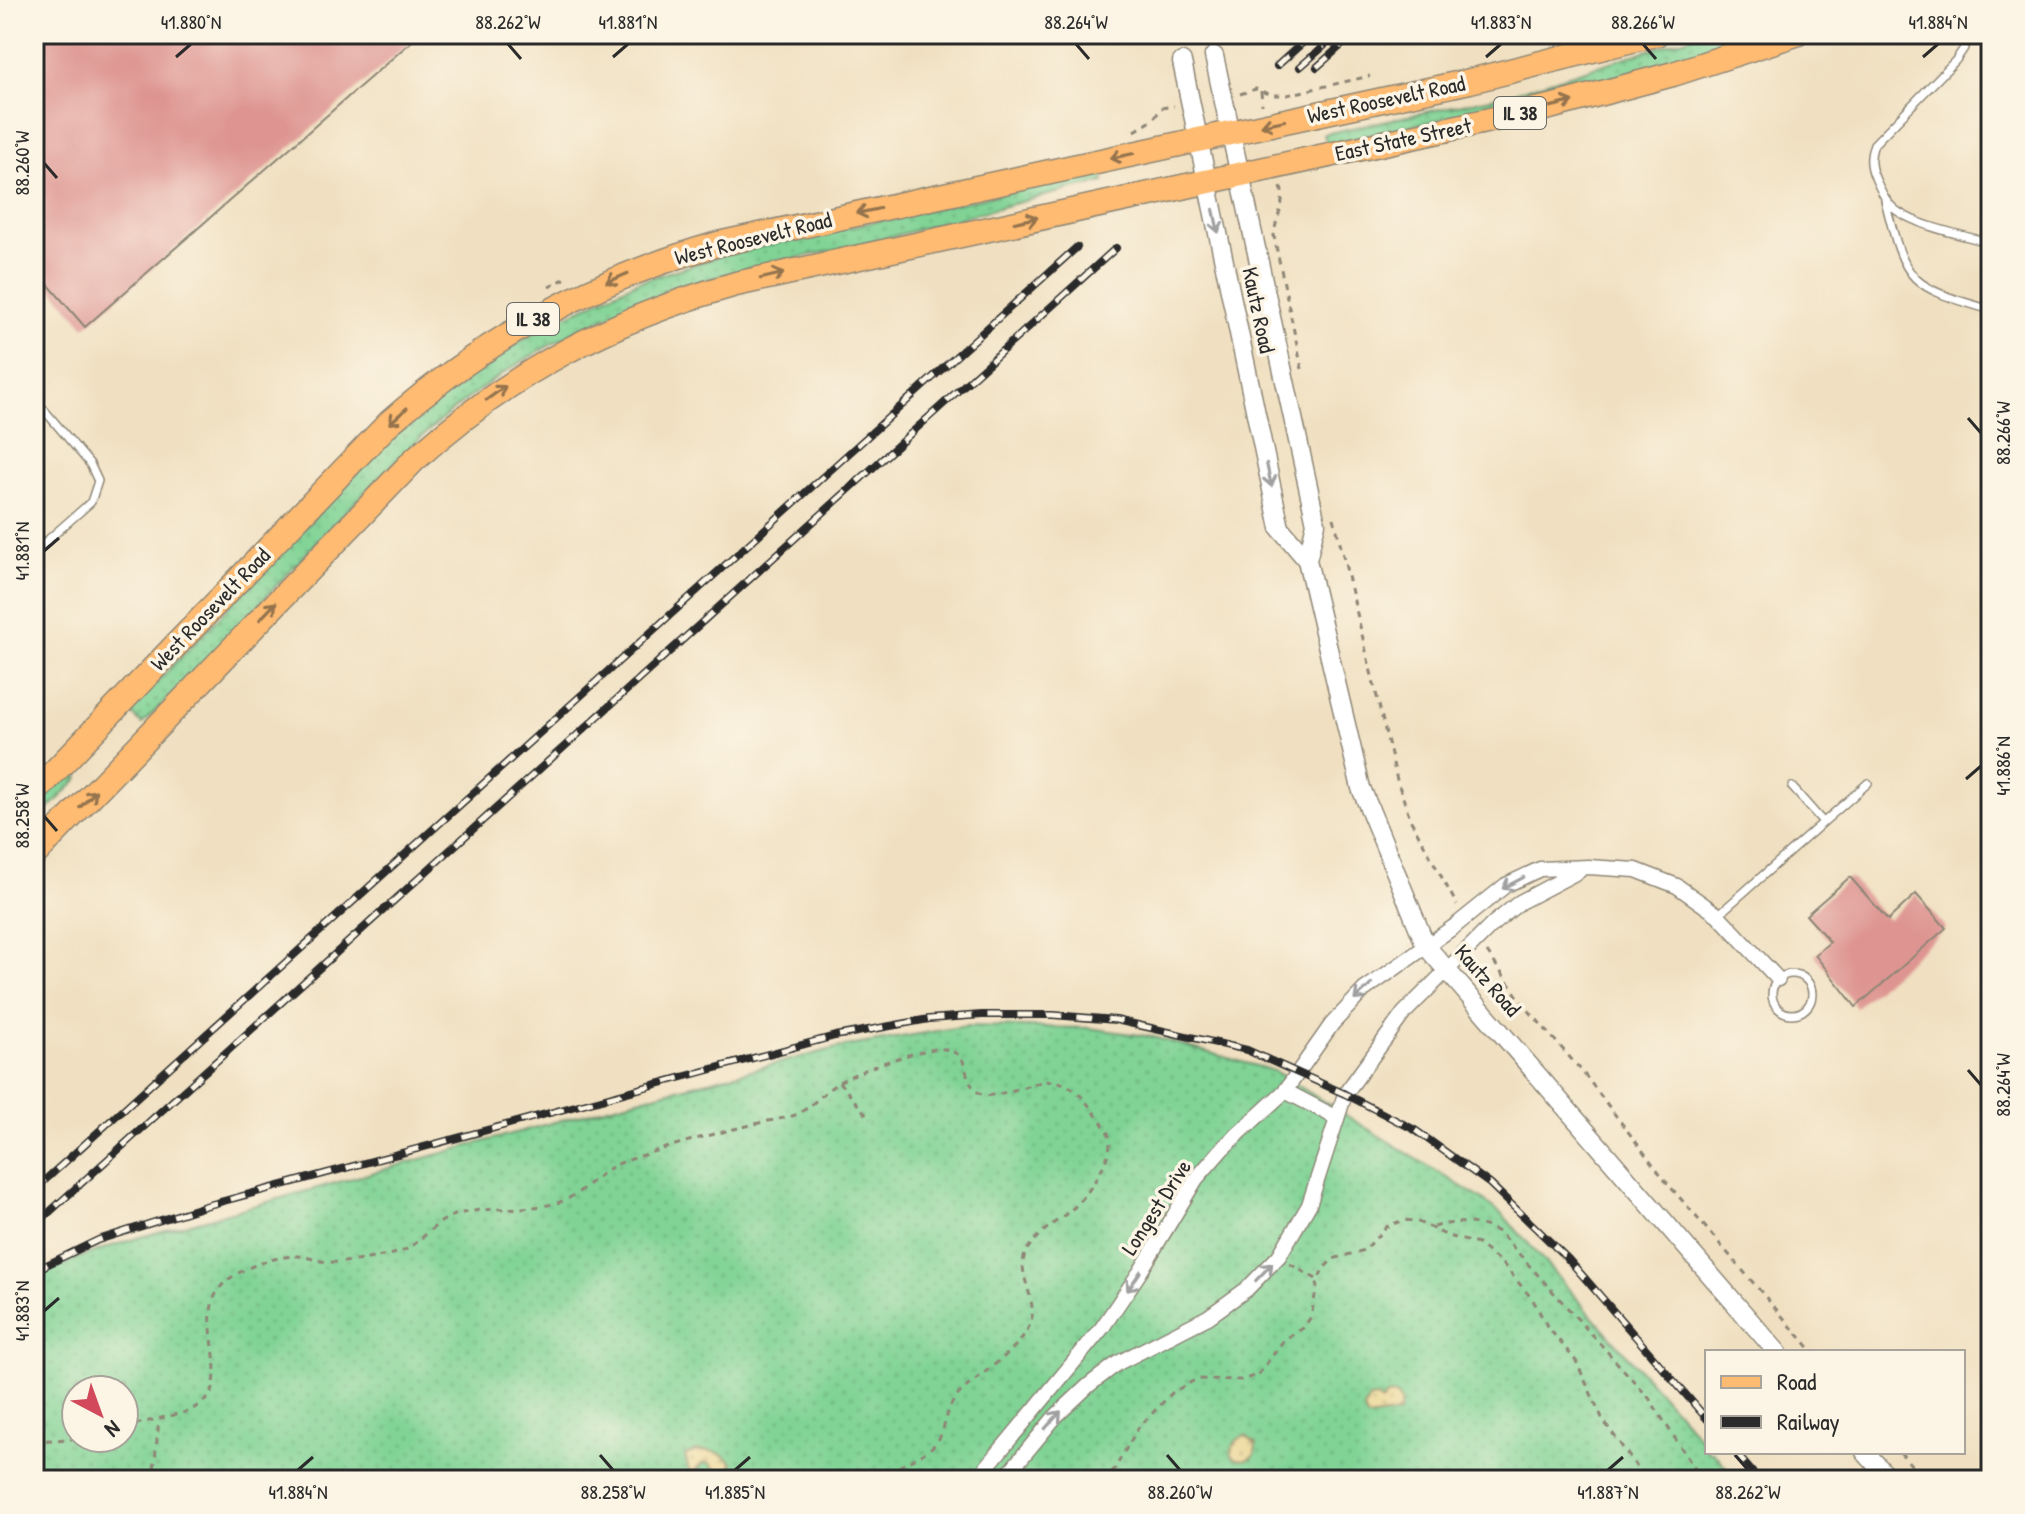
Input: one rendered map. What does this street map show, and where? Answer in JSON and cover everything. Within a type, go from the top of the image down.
[{"type":"main road","name":"West Roosevelt Road","points":[[34,793],[389,423],[465,362],[541,314],[631,272],[718,244],[1485,78],[1656,34]]},
{"type":"main road","name":"East State Street","points":[[1240,174],[1597,95],[1796,34]]},
{"type":"main road","name":"West Roosevelt Road","points":[[34,855],[415,459],[462,419],[535,367],[572,346],[630,319],[736,284],[1240,174]]},
{"type":"street","name":"Kautz Road","points":[[1214,56],[1316,523],[1307,560]]},
{"type":"street","name":"Kautz Road","points":[[1182,62],[1280,528],[1307,560],[1361,788],[1426,946],[1775,1350]]},
{"type":"street","name":"Longest Drive","points":[[976,1480],[1102,1328],[1196,1179],[1223,1148],[1285,1091],[1332,1024],[1364,990],[1506,885],[1540,869],[1588,867],[1636,870],[1677,886],[1718,915],[1778,979]]},
{"type":"street","points":[[1003,1480],[1055,1417],[1089,1385],[1118,1363],[1208,1317],[1247,1289],[1279,1256],[1309,1205],[1345,1094],[1404,1013],[1446,969],[1520,902],[1588,867]]},
{"type":"street","points":[[1285,1091],[1337,1118]]},
{"type":"street","points":[[1867,1454],[1890,1480]]},
{"type":"lane","points":[[1965,34],[1964,48],[1956,60],[1874,144],[1870,156],[1871,170],[1895,209],[1912,218],[1991,243]]},
{"type":"lane","points":[[1883,194],[1892,231],[1910,275],[1934,293],[1991,310]]},
{"type":"lane","points":[[34,398],[90,464],[98,481],[91,502],[34,552]]},
{"type":"lane","points":[[1718,915],[1868,783]]},
{"type":"lane","points":[[1792,787],[1823,822]]},
{"type":"lane","points":[[1797,974],[1807,981],[1812,993],[1804,1010],[1790,1015],[1776,1007],[1771,992],[1778,979],[1797,974]]},
{"type":"path","points":[[1258,92],[1287,95],[1370,76]]},
{"type":"path","points":[[1281,187],[1282,209],[1275,222],[1274,236],[1304,378]]},
{"type":"path","points":[[1334,517],[1397,780],[1411,821],[1455,902]]},
{"type":"path","points":[[1488,953],[1523,1004],[1581,1070],[1668,1184],[1811,1350]]},
{"type":"path","points":[[140,1423],[190,1411],[210,1397],[216,1375],[209,1323],[211,1304],[218,1288],[243,1270],[280,1258],[299,1256],[325,1262],[381,1257],[405,1250],[439,1222],[455,1215],[554,1204],[568,1199],[599,1174],[619,1164],[710,1135],[793,1116],[809,1108],[839,1082],[927,1050],[945,1049],[961,1056],[976,1093],[985,1096],[1044,1080],[1067,1085],[1078,1091],[1088,1104],[1111,1139],[1110,1149],[1088,1192],[1075,1208],[1039,1236],[1024,1255],[1023,1267],[1033,1310],[1031,1323],[1022,1337],[958,1395],[948,1409],[936,1443],[880,1480]]},
{"type":"path","points":[[839,1082],[870,1119]]},
{"type":"path","points":[[1102,1480],[1114,1470],[1138,1428],[1173,1392],[1197,1379],[1241,1380],[1258,1375],[1284,1340],[1303,1328],[1311,1317],[1323,1269],[1333,1259],[1365,1250],[1395,1221],[1416,1221],[1448,1236],[1478,1244],[1503,1264],[1576,1361],[1603,1420],[1646,1480]]},
{"type":"path","points":[[1432,1228],[1445,1223],[1465,1222],[1489,1227],[1500,1233],[1649,1398],[1702,1480]]},
{"type":"path","points":[[1279,1256],[1303,1274],[1318,1280]]},
{"type":"path","points":[[153,1480],[159,1418]]},
{"type":"path","points":[[34,1441],[60,1440]]},
{"type":"path","points":[[1902,1454],[1924,1480]]},
{"type":"green space","points":[[1700,34],[1759,34],[1585,86],[1327,145],[1324,134],[1509,94]]},
{"type":"green space","points":[[1102,171],[1104,182],[693,284],[625,309],[559,340],[467,399],[412,446],[142,724],[129,711],[384,445],[458,382],[541,328],[634,283],[724,255]]},
{"type":"green space","points":[[71,770],[79,778],[34,824],[34,809]]},
{"type":"green space","points":[[966,1026],[1089,1028],[1153,1037],[1274,1071],[1480,1198],[1504,1216],[1705,1444],[1705,1454],[1715,1454],[1737,1480],[34,1480],[34,1279],[86,1255],[623,1103],[837,1048]]},
{"type":"sand","points":[[1396,1395],[1401,1402],[1399,1413],[1367,1418],[1364,1409],[1369,1398],[1376,1397],[1381,1402],[1386,1396]]},
{"type":"sand","points":[[1246,1436],[1256,1444],[1255,1454],[1244,1460],[1232,1456],[1235,1443]]},
{"type":"sand","points":[[697,1451],[716,1452],[728,1459],[732,1463],[728,1476],[716,1478],[712,1473],[713,1466],[708,1463],[702,1464],[694,1472],[689,1471],[685,1455]]},
{"type":"building","points":[[34,34],[420,34],[85,327],[34,268]]},
{"type":"building","points":[[1850,877],[1888,920],[1916,894],[1946,928],[1856,1007],[1815,955],[1830,942],[1806,915]]},
{"type":"railway","points":[[1277,66],[1312,34]]},
{"type":"railway","points":[[1317,67],[1354,34]]},
{"type":"railway","points":[[1300,67],[1324,46]]},
{"type":"railway","points":[[34,1190],[1077,247]]},
{"type":"railway","points":[[34,1226],[1116,248]]},
{"type":"railway","points":[[34,1271],[98,1240],[205,1206],[835,1036],[929,1019],[982,1015],[1053,1015],[1116,1020],[1247,1050],[1345,1094],[1415,1130],[1490,1184],[1569,1260],[1705,1417]]},
{"type":"railway","points":[[1737,1454],[1759,1480]]}]
